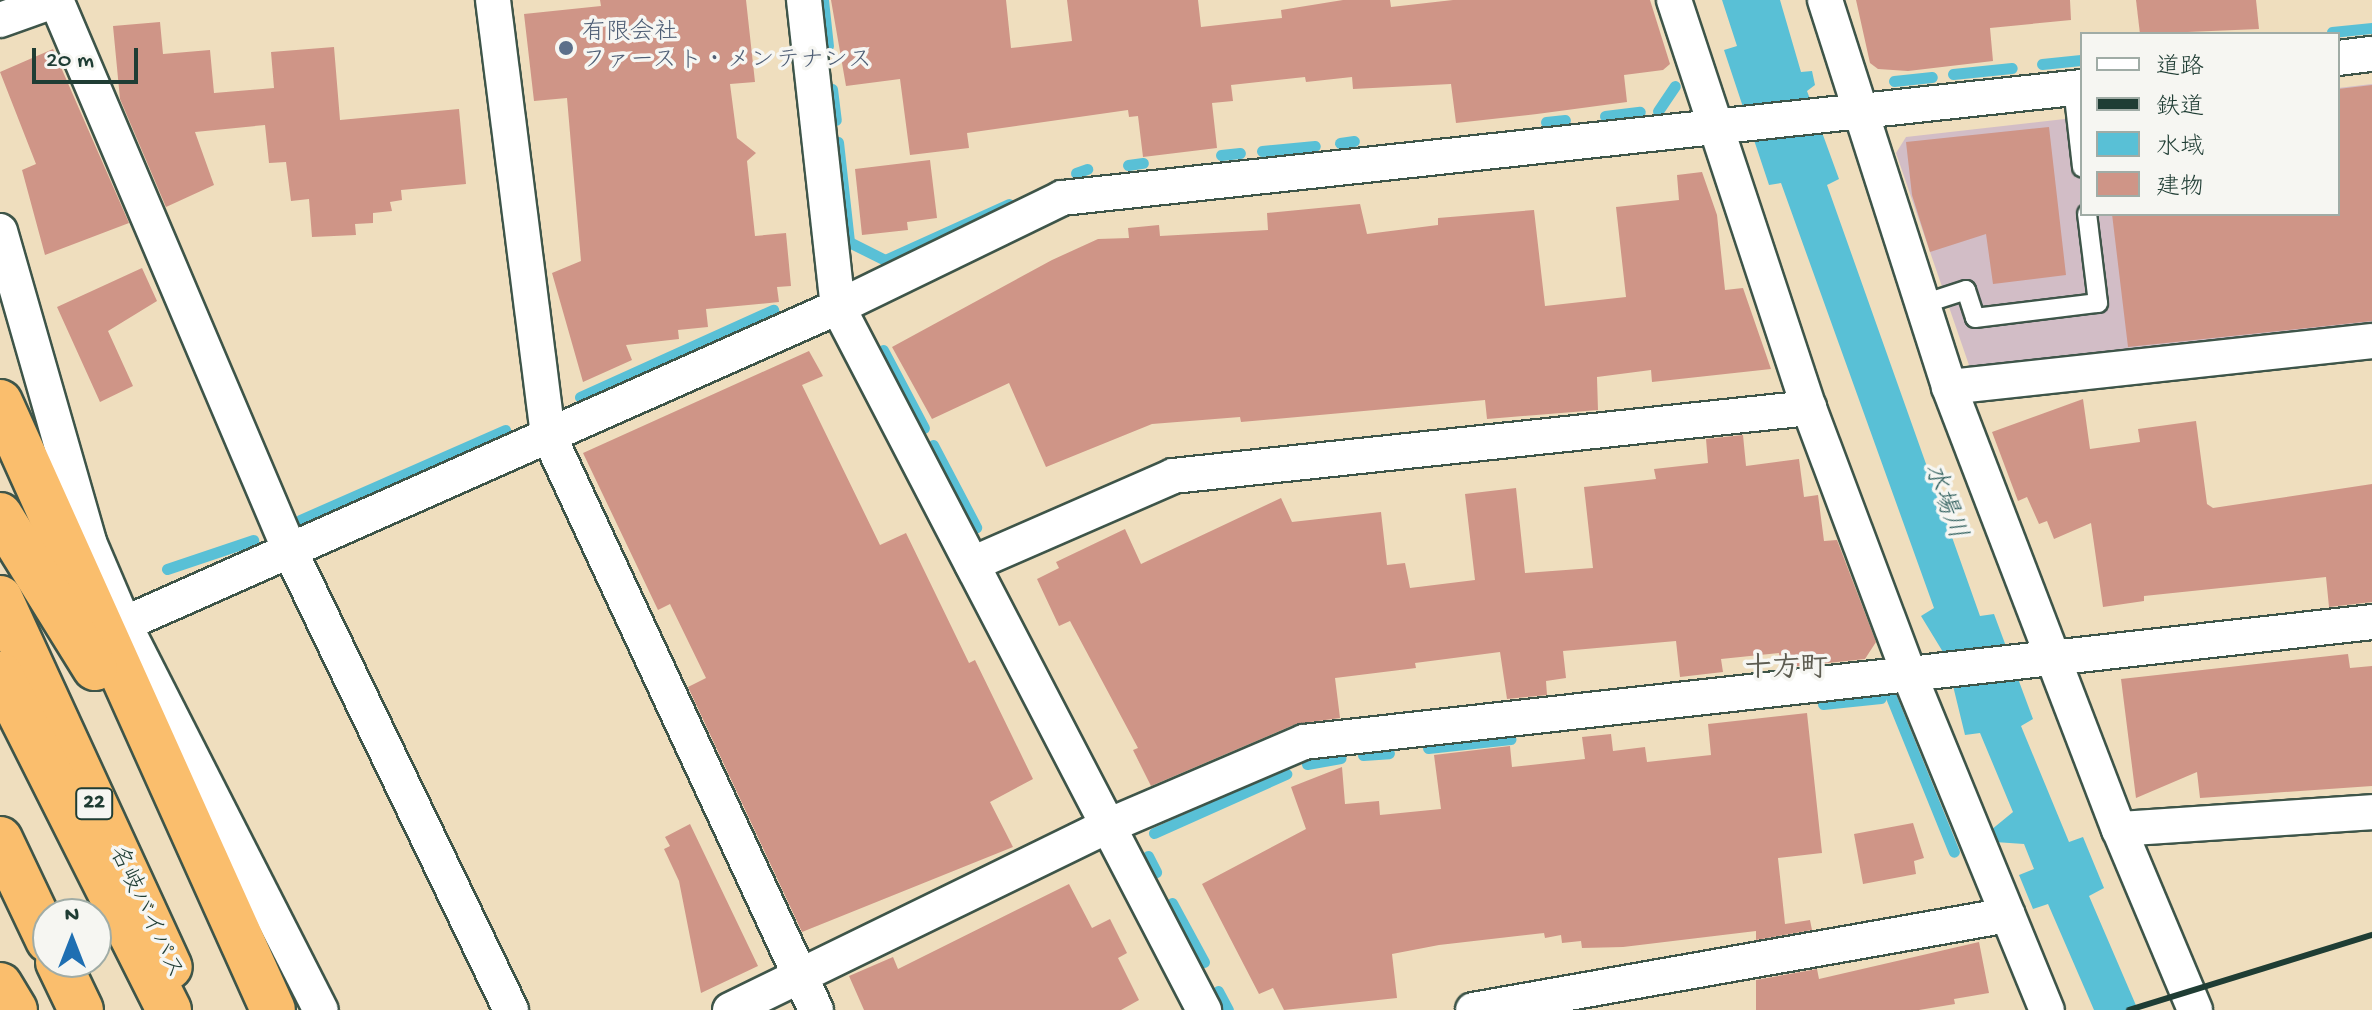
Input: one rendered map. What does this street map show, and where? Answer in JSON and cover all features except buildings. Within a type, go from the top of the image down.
[{"type":"highway","points":[[0,402],[163,774],[273,1010]]},
{"type":"highway","points":[[0,515],[163,774]]},
{"type":"highway","name":"名岐バイパス","points":[[0,598],[190,1010]]},
{"type":"highway","points":[[0,674],[169,1010]]},
{"type":"highway","points":[[0,816],[39,898]]},
{"type":"highway","points":[[0,839],[32,906]]},
{"type":"highway","points":[[66,978],[81,1010]]},
{"type":"highway","points":[[78,978],[93,1010]]},
{"type":"highway","points":[[0,985],[15,1010]]},
{"type":"street","points":[[0,20],[56,0],[291,553],[511,1010]]},
{"type":"street","points":[[493,0],[548,434],[797,976],[816,1010]]},
{"type":"street","points":[[804,0],[838,307],[1204,1010]]},
{"type":"street","points":[[1674,0],[1725,128],[1809,408],[1922,672],[2008,915],[2047,1010]]},
{"type":"street","points":[[1825,0],[1846,113],[1923,304],[2040,659],[2119,829],[2195,1010]]},
{"type":"street","points":[[2340,58],[2372,54]]},
{"type":"street","points":[[124,624],[291,553],[548,434],[838,307],[1062,198],[2077,88]]},
{"type":"street","points":[[0,231],[57,440],[89,542],[124,624],[321,1010]]},
{"type":"street","points":[[1949,387],[2372,341]]},
{"type":"street","points":[[972,564],[1173,476],[1809,408]]},
{"type":"street","points":[[730,1010],[1108,826],[1304,742],[2372,622]]},
{"type":"street","points":[[2119,829],[2372,812]]},
{"type":"street","points":[[1473,1010],[2008,915]]},
{"type":"lane","points":[[2077,88],[2080,135]]},
{"type":"lane","points":[[1923,304],[1966,290],[1975,318],[2098,303],[2087,216]]},
{"type":"shaded area","points":[[2372,84],[2372,328],[1970,368],[1896,153],[1906,137],[2080,117],[2080,216],[2340,216],[2340,88]]},
{"type":"water","points":[[1722,0],[1780,0],[1801,72],[1812,71],[1815,85],[1807,91],[1839,179],[1827,185],[1980,616],[1994,614],[2033,719],[2021,726],[2069,842],[2083,837],[2104,888],[2089,896],[2138,1010],[2094,1010],[2048,904],[2033,909],[2019,875],[2034,869],[2024,844],[1995,842],[1991,830],[2013,812],[1980,733],[1965,735],[1946,657],[1921,616],[1934,608],[1781,183],[1769,185],[1724,50],[1737,46]]},
{"type":"waterway","points":[[823,0],[828,46]]},
{"type":"waterway","points":[[2332,32],[2372,28]]},
{"type":"waterway","points":[[2042,64],[2080,60]]},
{"type":"waterway","points":[[1953,74],[2012,68]]},
{"type":"waterway","points":[[1894,81],[1932,77]]},
{"type":"waterway","points":[[1658,111],[1675,86]]},
{"type":"waterway","points":[[832,89],[836,120]]},
{"type":"waterway","points":[[1605,116],[1640,112]]},
{"type":"waterway","points":[[1546,122],[1565,120]]},
{"type":"waterway","points":[[1340,143],[1354,141]]},
{"type":"waterway","points":[[838,142],[849,242],[885,260],[1009,204]]},
{"type":"waterway","points":[[1262,151],[1315,146]]},
{"type":"waterway","points":[[1221,155],[1240,153]]},
{"type":"waterway","points":[[1128,165],[1143,163]]},
{"type":"waterway","points":[[1076,173],[1087,169]]},
{"type":"waterway","points":[[580,397],[773,310]]},
{"type":"waterway","points":[[883,350],[924,428]]},
{"type":"waterway","points":[[300,520],[505,430]]},
{"type":"waterway","points":[[933,445],[976,527]]},
{"type":"waterway","points":[[167,569],[253,540]]},
{"type":"waterway","points":[[1891,697],[1954,852]]},
{"type":"waterway","points":[[1823,704],[1881,698]]},
{"type":"waterway","points":[[1428,748],[1511,739]]},
{"type":"waterway","points":[[1363,755],[1389,753]]},
{"type":"waterway","points":[[1307,764],[1340,758]]},
{"type":"waterway","points":[[1154,833],[1286,774]]},
{"type":"waterway","points":[[1148,856],[1156,872]]},
{"type":"waterway","points":[[1172,903],[1204,962]]},
{"type":"waterway","points":[[1218,991],[1228,1010]]},
{"type":"railway","points":[[2129,1010],[2372,935]]},
{"type":"place","name":"有限会社 ファースト・メンテナンス","points":[[566,48]]},
{"type":"district","name":"十方町","points":[[1786,670]]},
{"type":"water label","name":"水場川","points":[[1943,502]]}]
